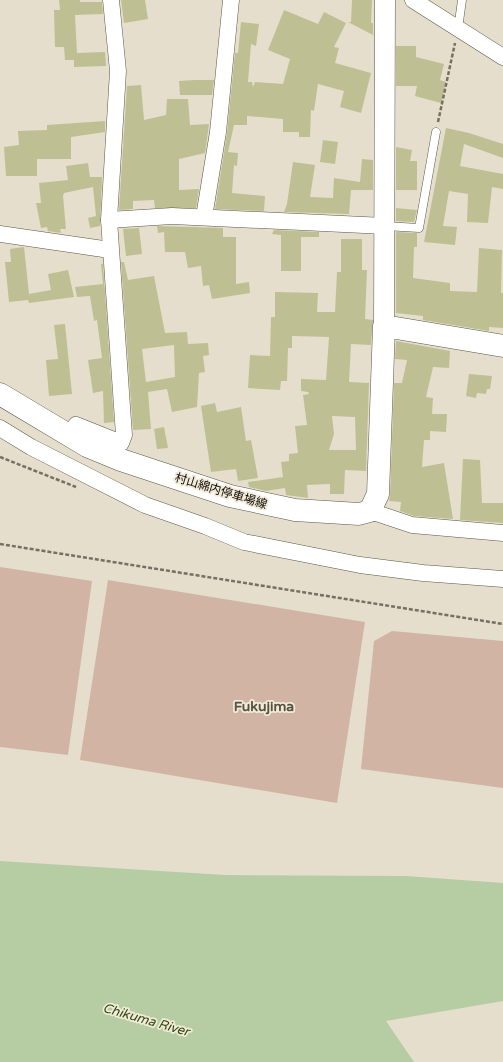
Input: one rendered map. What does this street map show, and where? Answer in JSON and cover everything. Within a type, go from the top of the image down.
[{"type":"main road","points":[[370,511],[378,494],[384,326],[503,346]]},
{"type":"main road","name":"村山綿内停車場線","points":[[0,394],[87,446],[121,460],[230,496],[295,510],[359,514],[370,511]]},
{"type":"street","points":[[68,435],[76,425],[121,443],[124,434],[109,220],[118,71],[111,0]]},
{"type":"street","points":[[204,217],[218,132],[231,0]]},
{"type":"street","points":[[384,326],[385,0]]},
{"type":"street","points":[[413,0],[503,57]]},
{"type":"street","points":[[109,220],[172,216],[385,226]]},
{"type":"street","points":[[0,234],[110,250]]},
{"type":"street","points":[[0,428],[31,447],[145,505],[205,526],[244,542],[360,565],[423,573],[503,579]]},
{"type":"street","points":[[370,511],[412,525],[503,533]]},
{"type":"lane","points":[[458,29],[462,0]]},
{"type":"lane","points":[[385,226],[419,228],[436,132]]},
{"type":"path","points":[[436,132],[458,29]]},
{"type":"path","points":[[0,544],[503,624]]},
{"type":"shaded area","points":[[0,567],[92,581],[68,755],[0,747]]},
{"type":"shaded area","points":[[108,580],[365,622],[337,803],[80,760]]},
{"type":"shaded area","points":[[392,631],[503,641],[503,788],[361,769],[374,641]]},
{"type":"water","name":"Chikuma River","points":[[0,861],[225,875],[406,876],[503,883],[503,1001],[386,1021],[414,1062],[0,1062]]},
{"type":"building","points":[[59,0],[102,2],[103,14],[75,15],[77,53],[105,52],[106,66],[74,67],[74,60],[65,60],[64,47],[55,47],[54,10],[60,10]]},
{"type":"building","points":[[121,0],[145,0],[148,19],[124,23]]},
{"type":"building","points":[[352,0],[372,0],[371,23],[373,23],[373,35],[348,22],[351,22]]},
{"type":"building","points":[[284,10],[318,24],[324,12],[346,23],[334,47],[339,48],[335,63],[371,73],[361,113],[340,107],[344,91],[318,84],[314,111],[311,110],[310,137],[299,137],[299,132],[283,132],[283,119],[247,116],[247,125],[234,125],[228,152],[238,153],[237,166],[234,165],[232,193],[265,196],[264,211],[215,209],[227,134],[235,53],[238,53],[241,22],[259,24],[256,46],[251,44],[248,82],[252,82],[253,87],[255,82],[283,84],[290,59],[268,50]]},
{"type":"building","points":[[396,46],[416,46],[416,57],[444,64],[440,80],[446,82],[441,103],[415,96],[417,86],[396,86]]},
{"type":"building","points":[[214,80],[212,95],[180,95],[179,81]]},
{"type":"building","points":[[141,85],[144,120],[166,115],[167,99],[188,99],[190,125],[209,124],[205,153],[179,159],[179,190],[199,189],[196,208],[155,208],[154,200],[133,201],[133,209],[119,210],[127,86]]},
{"type":"building","points":[[105,121],[105,132],[71,137],[71,159],[37,159],[37,176],[6,176],[4,147],[19,145],[18,131],[47,130],[47,125]]},
{"type":"building","points":[[446,128],[469,133],[503,144],[503,158],[464,144],[460,166],[503,174],[503,189],[492,187],[488,223],[467,222],[468,194],[449,191],[443,226],[457,227],[455,245],[424,242]]},
{"type":"building","points":[[323,140],[338,142],[335,164],[320,162]]},
{"type":"building","points":[[396,147],[412,150],[410,161],[417,161],[417,190],[396,190]]},
{"type":"building","points":[[362,159],[373,160],[373,190],[351,190],[349,214],[284,212],[287,204],[293,162],[315,165],[310,197],[333,198],[334,178],[360,182]]},
{"type":"building","points":[[88,163],[90,177],[102,177],[100,226],[90,228],[88,218],[96,216],[93,187],[64,193],[66,229],[60,229],[61,233],[48,231],[47,227],[41,228],[36,203],[41,203],[39,183],[68,180],[66,166]]},
{"type":"building","points":[[396,208],[417,210],[414,222],[396,221]]},
{"type":"building","points":[[157,226],[223,228],[223,237],[236,237],[236,284],[249,282],[250,293],[212,299],[209,285],[203,286],[201,266],[188,268],[185,252],[165,252],[164,232],[158,233]]},
{"type":"building","points":[[139,228],[142,254],[126,256],[123,229]]},
{"type":"building","points":[[274,230],[319,232],[319,237],[301,237],[301,271],[281,271],[281,235],[272,234]]},
{"type":"building","points":[[396,232],[417,233],[417,247],[414,247],[413,278],[450,283],[450,291],[477,292],[479,248],[502,250],[501,293],[503,293],[503,328],[489,327],[489,331],[423,320],[423,316],[396,313]]},
{"type":"building","points":[[341,239],[362,239],[362,270],[367,270],[365,319],[373,320],[371,345],[351,344],[349,382],[369,383],[366,471],[345,470],[344,494],[330,494],[330,484],[307,485],[308,498],[286,495],[285,488],[266,491],[249,487],[248,482],[283,477],[281,462],[289,461],[289,454],[298,453],[295,426],[307,425],[303,395],[309,394],[308,392],[301,391],[301,379],[326,380],[329,337],[292,336],[292,348],[288,348],[287,381],[281,381],[280,390],[248,388],[250,355],[270,356],[271,317],[275,317],[275,292],[318,293],[317,312],[335,312],[337,272],[341,272]],"holes":[[[332,416],[355,417],[356,450],[329,450],[334,434]]]},
{"type":"building","points":[[24,247],[29,294],[51,290],[48,274],[68,270],[74,297],[29,303],[28,300],[9,302],[5,262],[11,262],[10,249]]},
{"type":"building","points":[[121,262],[124,262],[128,280],[154,276],[165,333],[187,332],[188,344],[208,343],[209,355],[203,356],[205,372],[199,373],[197,407],[172,412],[167,389],[148,392],[151,429],[133,430]],"holes":[[[174,345],[175,377],[146,382],[142,349]]]},
{"type":"building","points":[[101,264],[103,264],[114,422],[104,423],[103,391],[93,393],[88,360],[102,358],[97,320],[94,321],[90,296],[77,297],[75,287],[103,284]]},
{"type":"building","points":[[65,324],[72,394],[49,396],[46,360],[58,359],[54,325]]},
{"type":"building","points":[[396,341],[450,351],[449,368],[433,367],[426,397],[433,398],[432,414],[447,414],[446,432],[430,431],[430,440],[424,440],[422,467],[444,463],[453,519],[414,516],[400,511],[401,502],[389,501],[394,383],[402,383],[407,360],[395,359]]},
{"type":"building","points":[[469,374],[492,376],[490,389],[487,389],[486,394],[477,393],[476,398],[466,396]]},
{"type":"building","points":[[215,403],[217,412],[241,407],[246,441],[251,440],[258,478],[238,481],[236,469],[211,472],[201,406]]},
{"type":"building","points":[[164,427],[168,448],[157,449],[154,429]]},
{"type":"building","points":[[463,459],[480,460],[482,503],[503,503],[503,523],[460,520]]},
{"type":"district","name":"Fukujima","points":[[264,706]]}]
